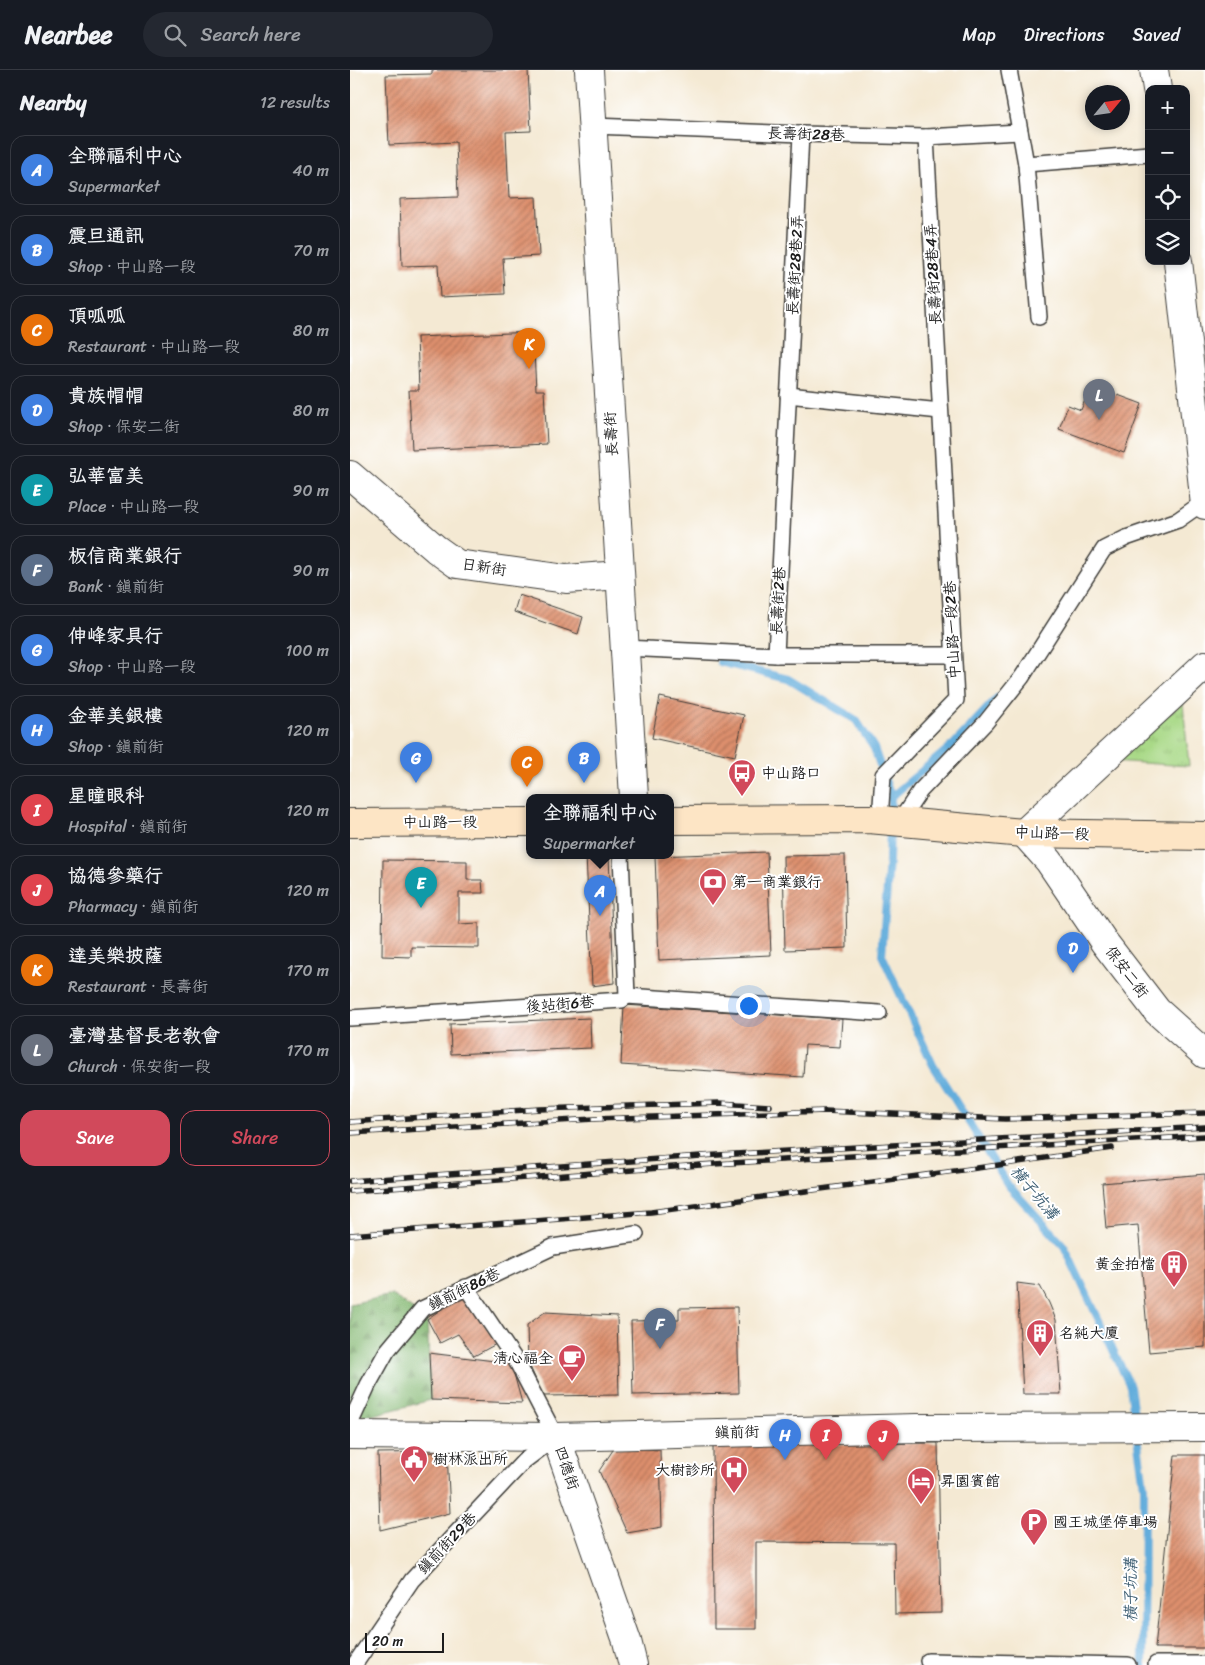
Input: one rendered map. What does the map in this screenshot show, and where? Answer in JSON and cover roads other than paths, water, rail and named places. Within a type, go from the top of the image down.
[{"type":"main road","name":"中山路一段","points":[[674,820],[883,820],[1024,833],[1205,836]]},
{"type":"main road","name":"中山路一段","points":[[350,823],[526,822]]},
{"type":"street","name":"長壽街","points":[[589,70],[634,794]]},
{"type":"street","points":[[1154,70],[1156,85]]},
{"type":"street","points":[[1178,265],[1204,498]]},
{"type":"street","name":"日新街","points":[[350,475],[436,549],[457,564],[566,579],[620,574]]},
{"type":"street","points":[[1024,833],[1205,665]]},
{"type":"street","name":"保安二街","points":[[1024,833],[1049,861],[1104,942],[1157,1011],[1205,1054]]},
{"type":"street","name":"鎮前街","points":[[350,1435],[556,1437],[917,1428],[1205,1427]]},
{"type":"street","name":"四德街","points":[[556,1437],[627,1641],[633,1665]]},
{"type":"lane","points":[[1009,70],[1026,164],[1039,317]]},
{"type":"lane","name":"長壽街28巷","points":[[593,126],[801,134],[926,136],[1020,132]]},
{"type":"lane","name":"長壽街28巷2弄","points":[[788,395],[801,134]]},
{"type":"lane","name":"長壽街28巷4弄","points":[[926,136],[940,411]]},
{"type":"lane","points":[[1026,164],[1145,154]]},
{"type":"lane","points":[[788,395],[940,411]]},
{"type":"lane","name":"長壽街2巷","points":[[624,648],[776,655],[788,395]]},
{"type":"lane","name":"中山路一段2巷","points":[[883,820],[883,775],[956,700],[940,411]]},
{"type":"lane","points":[[883,820],[920,791],[986,722],[1022,677],[1104,550],[1126,538],[1180,519],[1204,498]]},
{"type":"lane","points":[[776,655],[953,655]]},
{"type":"lane","points":[[622,859],[627,996]]},
{"type":"lane","name":"後站街6巷","points":[[350,1018],[622,1000],[627,996],[879,1013]]},
{"type":"lane","name":"鎮前街86巷","points":[[350,1424],[386,1351],[422,1309],[553,1247],[636,1234]]},
{"type":"lane","name":"四德街","points":[[466,1287],[518,1364],[556,1437]]},
{"type":"lane","name":"鎮前街29巷","points":[[356,1665],[412,1580],[524,1461],[556,1437]]},
{"type":"lane","points":[[928,1661],[1128,1665]]},
{"type":"lane","points":[[350,1662],[356,1665]]},
{"type":"lane","points":[[1156,1664],[1205,1664]]},
{"type":"waterway","name":"橫子坑溝","points":[[720,662],[788,679],[856,720],[874,748],[891,797],[889,860],[882,955],[933,1065],[1008,1185],[1064,1246],[1130,1386],[1144,1487],[1143,1665]]},
{"type":"waterway","points":[[891,797],[954,744],[997,698]]},
{"type":"railway","points":[[350,1122],[540,1109],[719,1103],[770,1106]]},
{"type":"railway","points":[[350,1133],[594,1119],[825,1111],[1005,1119],[1205,1113]]},
{"type":"railway","points":[[350,1181],[701,1156],[1205,1127]]},
{"type":"railway","points":[[350,1191],[714,1164],[1205,1136]]},
{"type":"railway","points":[[350,1235],[651,1212],[1112,1148]]},
{"type":"place","name":"達美樂披薩","points":[[529,369]]},
{"type":"place","name":"臺灣基督長老教會","points":[[1099,420]]},
{"type":"place","name":"伸峰家具行","points":[[416,783]]},
{"type":"place","name":"震旦通訊","points":[[584,783]]},
{"type":"place","name":"頂呱呱","points":[[527,787]]},
{"type":"place","name":"中山路口","points":[[742,797]]},
{"type":"place","name":"第一商業銀行","points":[[713,906]]},
{"type":"place","name":"弘華富美","points":[[421,908]]},
{"type":"place","name":"全聯福利中心","points":[[600,916]]},
{"type":"place","name":"貴族帽帽","points":[[1073,973]]},
{"type":"place","name":"黃金拍檔","points":[[1174,1288]]},
{"type":"place","name":"板信商業銀行","points":[[660,1349]]},
{"type":"place","name":"名純大廈","points":[[1040,1357]]},
{"type":"place","name":"清心福全","points":[[572,1382]]},
{"type":"place","name":"金華美銀樓","points":[[785,1460]]},
{"type":"place","name":"星瞳眼科","points":[[826,1460]]},
{"type":"place","name":"協德參藥行","points":[[883,1461]]},
{"type":"place","name":"樹林派出所","points":[[414,1483]]},
{"type":"place","name":"大樹診所","points":[[734,1494]]},
{"type":"place","name":"昇園賓館","points":[[921,1505]]},
{"type":"place","name":"國王城堡停車場","points":[[1034,1546]]}]
